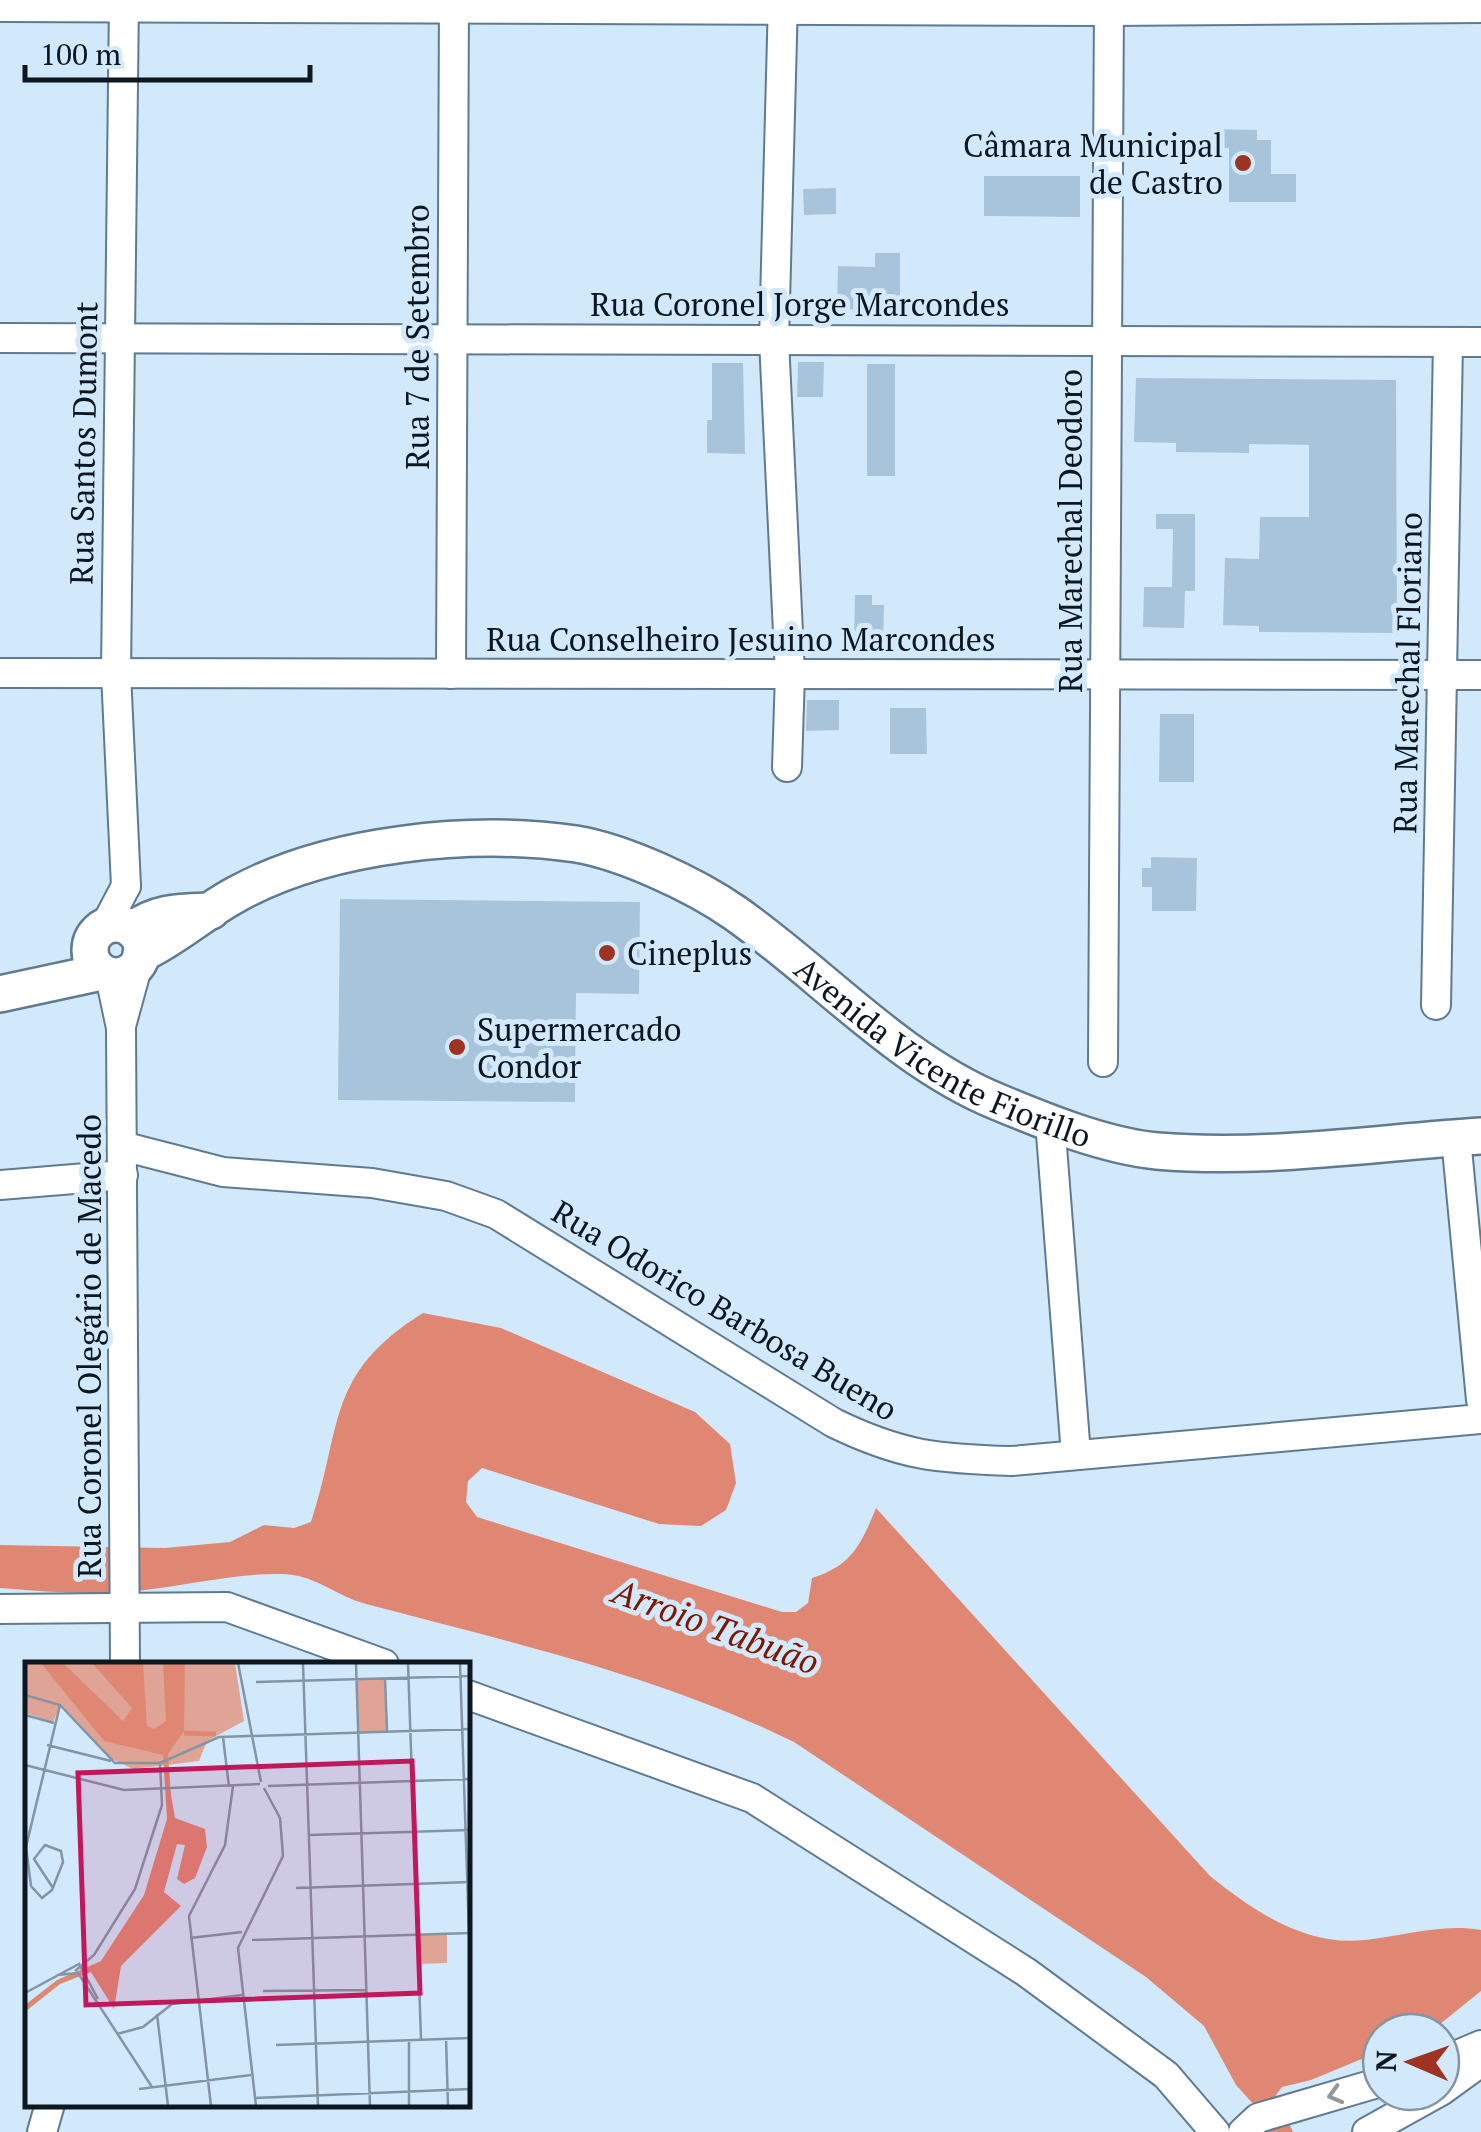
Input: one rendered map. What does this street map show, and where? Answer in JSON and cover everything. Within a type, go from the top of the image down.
[{"type":"main road","name":"Avenida Vicente Fiorillo","points":[[0,994],[37,983],[61,958],[119,948],[211,911],[237,894],[294,870],[380,848],[481,840],[578,844],[664,874],[734,912],[858,1011],[950,1076],[996,1102],[1098,1138],[1171,1152],[1247,1154],[1469,1137]]},
{"type":"street","name":"Rua Santos Dumont","points":[[119,948],[126,886],[116,673],[124,4]]},
{"type":"street","points":[[0,7],[454,4],[1481,8]]},
{"type":"street","name":"Rua 7 de Setembro","points":[[451,674],[454,4]]},
{"type":"street","points":[[784,5],[774,340],[790,674],[786,767]]},
{"type":"street","name":"Rua Marechal Deodoro","points":[[1103,1062],[1109,6]]},
{"type":"street","name":"Rua Coronel Jorge Marcondes","points":[[0,338],[1481,342]]},
{"type":"street","name":"Rua Marechal Floriano","points":[[1436,1006],[1448,342]]},
{"type":"street","name":"Rua Conselheiro Jesuino Marcondes","points":[[0,673],[1481,675]]},
{"type":"street","name":"Rua Coronel Olegário de Macedo","points":[[119,948],[125,1662]]},
{"type":"street","points":[[1050,1121],[1076,1456]]},
{"type":"street","points":[[1469,1137],[1481,1400]]},
{"type":"street","name":"Rua Odorico Barbosa Bueno","points":[[0,1184],[122,1160],[372,1183],[446,1196],[496,1214],[834,1423],[888,1449],[956,1460],[1012,1461],[1481,1419]]},
{"type":"street","points":[[0,1610],[126,1605],[227,1608],[378,1662]]},
{"type":"street","points":[[470,1696],[752,1798],[1026,1972],[1166,2075],[1215,2132]]},
{"type":"street","points":[[1461,2064],[1481,2046]]},
{"type":"street","points":[[1250,2125],[1289,2108],[1361,2088]]},
{"type":"street","points":[[42,2132],[49,2107]]},
{"type":"street","points":[[1367,2132],[1397,2112]]},
{"type":"water","name":"Arroio Tabuão","points":[[423,1313],[501,1328],[695,1412],[730,1444],[736,1483],[726,1510],[701,1526],[659,1524],[482,1468],[468,1481],[466,1502],[477,1517],[782,1612],[796,1612],[808,1603],[812,1578],[836,1567],[853,1552],[876,1508],[1210,1876],[1263,1914],[1322,1938],[1365,1940],[1437,1929],[1481,1930],[1481,1991],[1455,2012],[1361,2012],[1361,2059],[1282,2087],[1276,2095],[1293,2132],[1266,2132],[1256,2107],[1236,2085],[1204,2026],[1146,1977],[794,1742],[743,1719],[638,1679],[366,1604],[293,1575],[247,1575],[109,1593],[0,1588],[0,1545],[165,1548],[230,1542],[264,1525],[294,1528],[311,1522],[342,1404],[369,1358]]},
{"type":"building","name":"Câmara Municipal de Castro","points":[[1215,129],[1257,130],[1257,140],[1271,140],[1271,174],[1296,174],[1296,202],[1229,202],[1229,148],[1215,148]]},
{"type":"building","points":[[984,176],[1080,176],[1080,217],[984,216]]},
{"type":"building","points":[[836,188],[836,214],[804,215],[803,189]]},
{"type":"building","points":[[875,253],[900,253],[900,314],[837,308],[838,266],[875,267]]},
{"type":"building","points":[[798,362],[824,362],[823,397],[797,397]]},
{"type":"building","points":[[712,363],[743,363],[745,454],[707,453],[707,420],[712,420]]},
{"type":"building","points":[[867,364],[895,364],[895,476],[867,476]]},
{"type":"building","points":[[1136,378],[1396,380],[1397,633],[1259,632],[1259,626],[1223,625],[1225,558],[1259,559],[1260,517],[1309,517],[1309,445],[1249,444],[1249,453],[1176,452],[1176,443],[1134,442]]},
{"type":"building","points":[[1156,514],[1195,514],[1195,591],[1185,591],[1184,628],[1143,627],[1144,587],[1172,587],[1173,529],[1156,529]]},
{"type":"building","points":[[855,595],[872,595],[872,605],[884,605],[883,643],[854,642]]},
{"type":"building","points":[[807,700],[839,700],[839,730],[806,731]]},
{"type":"building","points":[[890,708],[926,708],[927,754],[890,754]]},
{"type":"building","points":[[1160,714],[1194,714],[1194,782],[1159,782]]},
{"type":"building","points":[[1151,857],[1197,858],[1196,911],[1152,911],[1152,887],[1142,887],[1142,868],[1151,868]]},
{"type":"building","name":"Supermercado Condor","points":[[340,899],[640,902],[639,994],[576,993],[575,1102],[338,1100]]},
{"type":"place","name":"Câmara Municipal de Castro","points":[[1243,163]]},
{"type":"place","name":"Cineplus","points":[[607,953]]},
{"type":"place","name":"Supermercado Condor","points":[[457,1047]]}]
